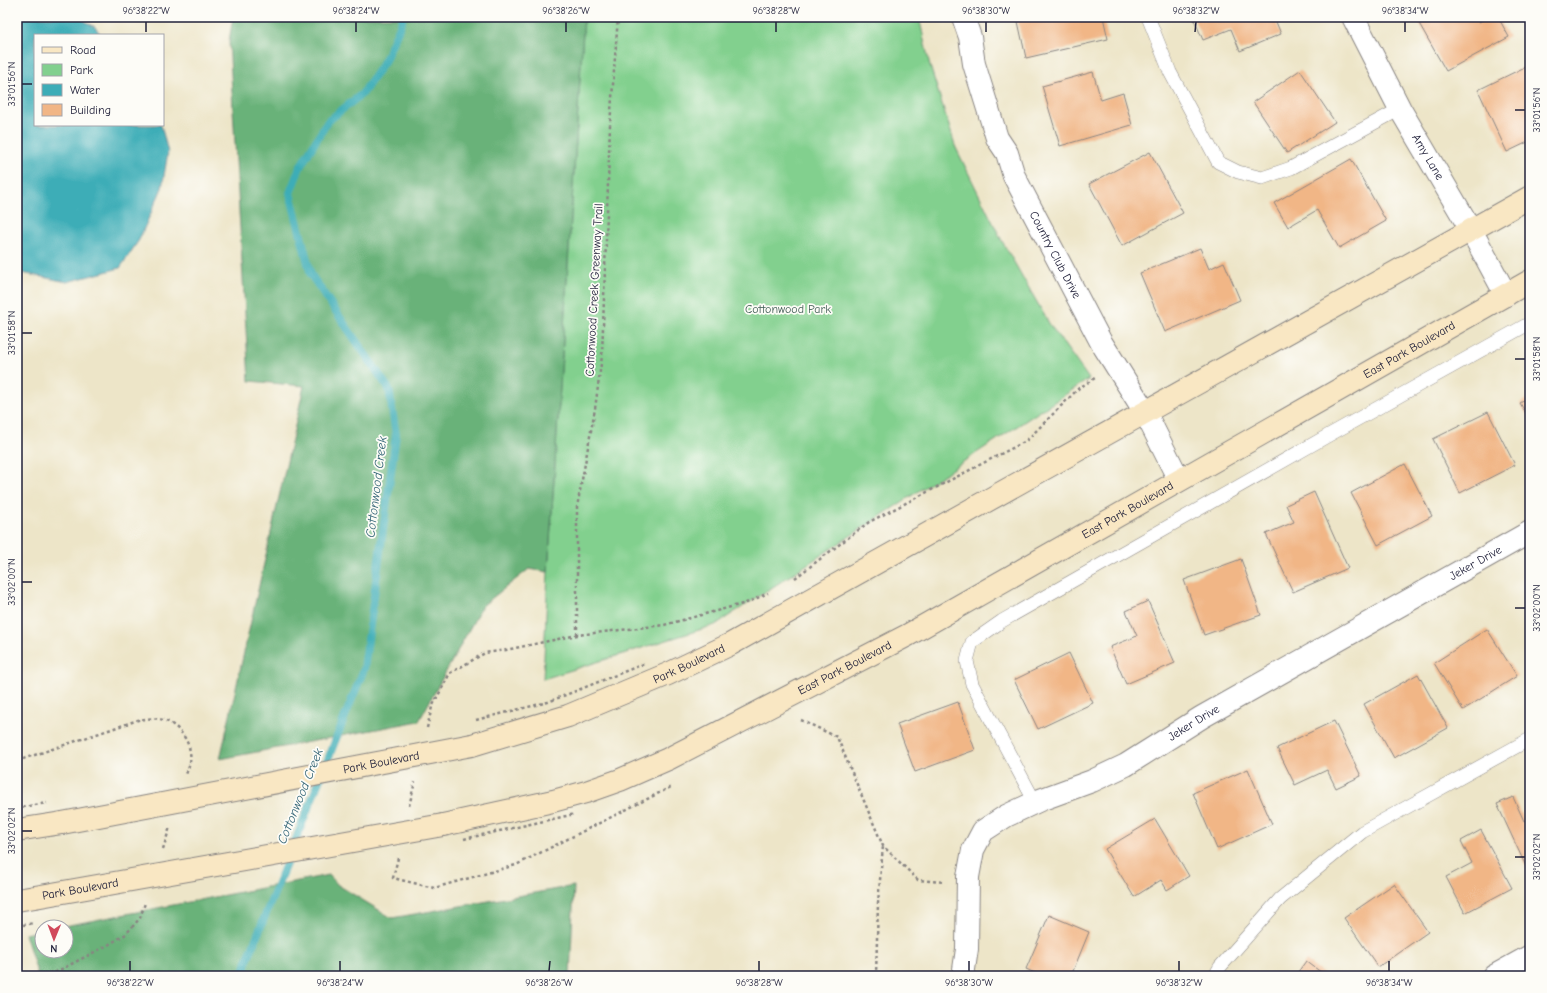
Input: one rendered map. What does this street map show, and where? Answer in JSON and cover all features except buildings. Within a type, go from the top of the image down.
[{"type":"main road","points":[[1145,412],[1530,197]]},
{"type":"main road","name":"East Park Boulevard","points":[[722,731],[908,635],[1530,281]]},
{"type":"main road","name":"Park Boulevard","points":[[17,830],[472,745],[568,716],[668,674],[731,644],[1145,412]]},
{"type":"main road","name":"Park Boulevard","points":[[26,899],[443,825],[553,801],[586,792],[620,780],[661,762],[722,731]]},
{"type":"street","name":"Country Club Drive","points":[[963,17],[970,37],[974,64],[997,138],[1007,154],[1014,176],[1101,342],[1145,412],[1179,480]]},
{"type":"street","name":"Amy Lane","points":[[1353,17],[1400,109],[1471,230],[1506,295]]},
{"type":"street","name":"Jeker Drive","points":[[963,976],[967,949],[968,884],[973,850],[983,831],[1006,816],[1035,802],[1092,781],[1126,765],[1209,713],[1530,532]]},
{"type":"street","points":[[1494,976],[1530,956]]},
{"type":"lane","points":[[1148,17],[1170,72],[1218,162],[1238,172],[1262,178],[1291,168],[1400,109]]},
{"type":"lane","points":[[1035,802],[972,684],[967,661],[972,642],[1009,617],[1336,431],[1530,323]]},
{"type":"lane","points":[[1215,976],[1220,966],[1280,899],[1362,832],[1530,739]]},
{"type":"path","name":"Cottonwood Creek Greenway Trail","points":[[577,635],[577,507],[602,356],[610,125],[618,17]]},
{"type":"path","points":[[793,579],[869,522],[1026,441],[1080,388],[1115,365]]},
{"type":"path","points":[[427,730],[432,707],[450,673],[485,653],[577,635],[664,625],[746,603],[773,590]]},
{"type":"path","points":[[795,722],[802,719],[837,737],[883,846],[918,880],[968,884]]},
{"type":"path","points":[[409,808],[416,777]]},
{"type":"path","points":[[398,854],[393,878],[434,888],[516,865],[676,785]]},
{"type":"path","points":[[876,976],[878,903],[883,846]]},
{"type":"path","points":[[31,976],[56,972],[108,945]]},
{"type":"green space","points":[[233,17],[584,17],[548,572],[529,569],[482,606],[419,721],[220,759],[304,386],[249,381],[229,41]]},
{"type":"green space","name":"Cottonwood Park","points":[[584,17],[919,17],[930,66],[956,148],[1002,241],[1050,325],[1089,379],[715,625],[543,679],[548,572]]},
{"type":"green space","points":[[329,875],[338,885],[392,918],[574,886],[570,976],[38,976],[25,934],[34,932],[34,959],[74,959],[74,924]]},
{"type":"water","points":[[17,17],[78,17],[95,27],[100,34],[34,34],[34,126],[161,126],[168,152],[162,188],[139,240],[120,268],[67,282],[17,272]]},
{"type":"waterway","name":"Cottonwood Creek","points":[[243,976],[247,961],[364,669],[396,435],[389,389],[311,275],[290,193],[300,167],[328,121],[363,93],[385,60],[402,21],[402,17]]}]
